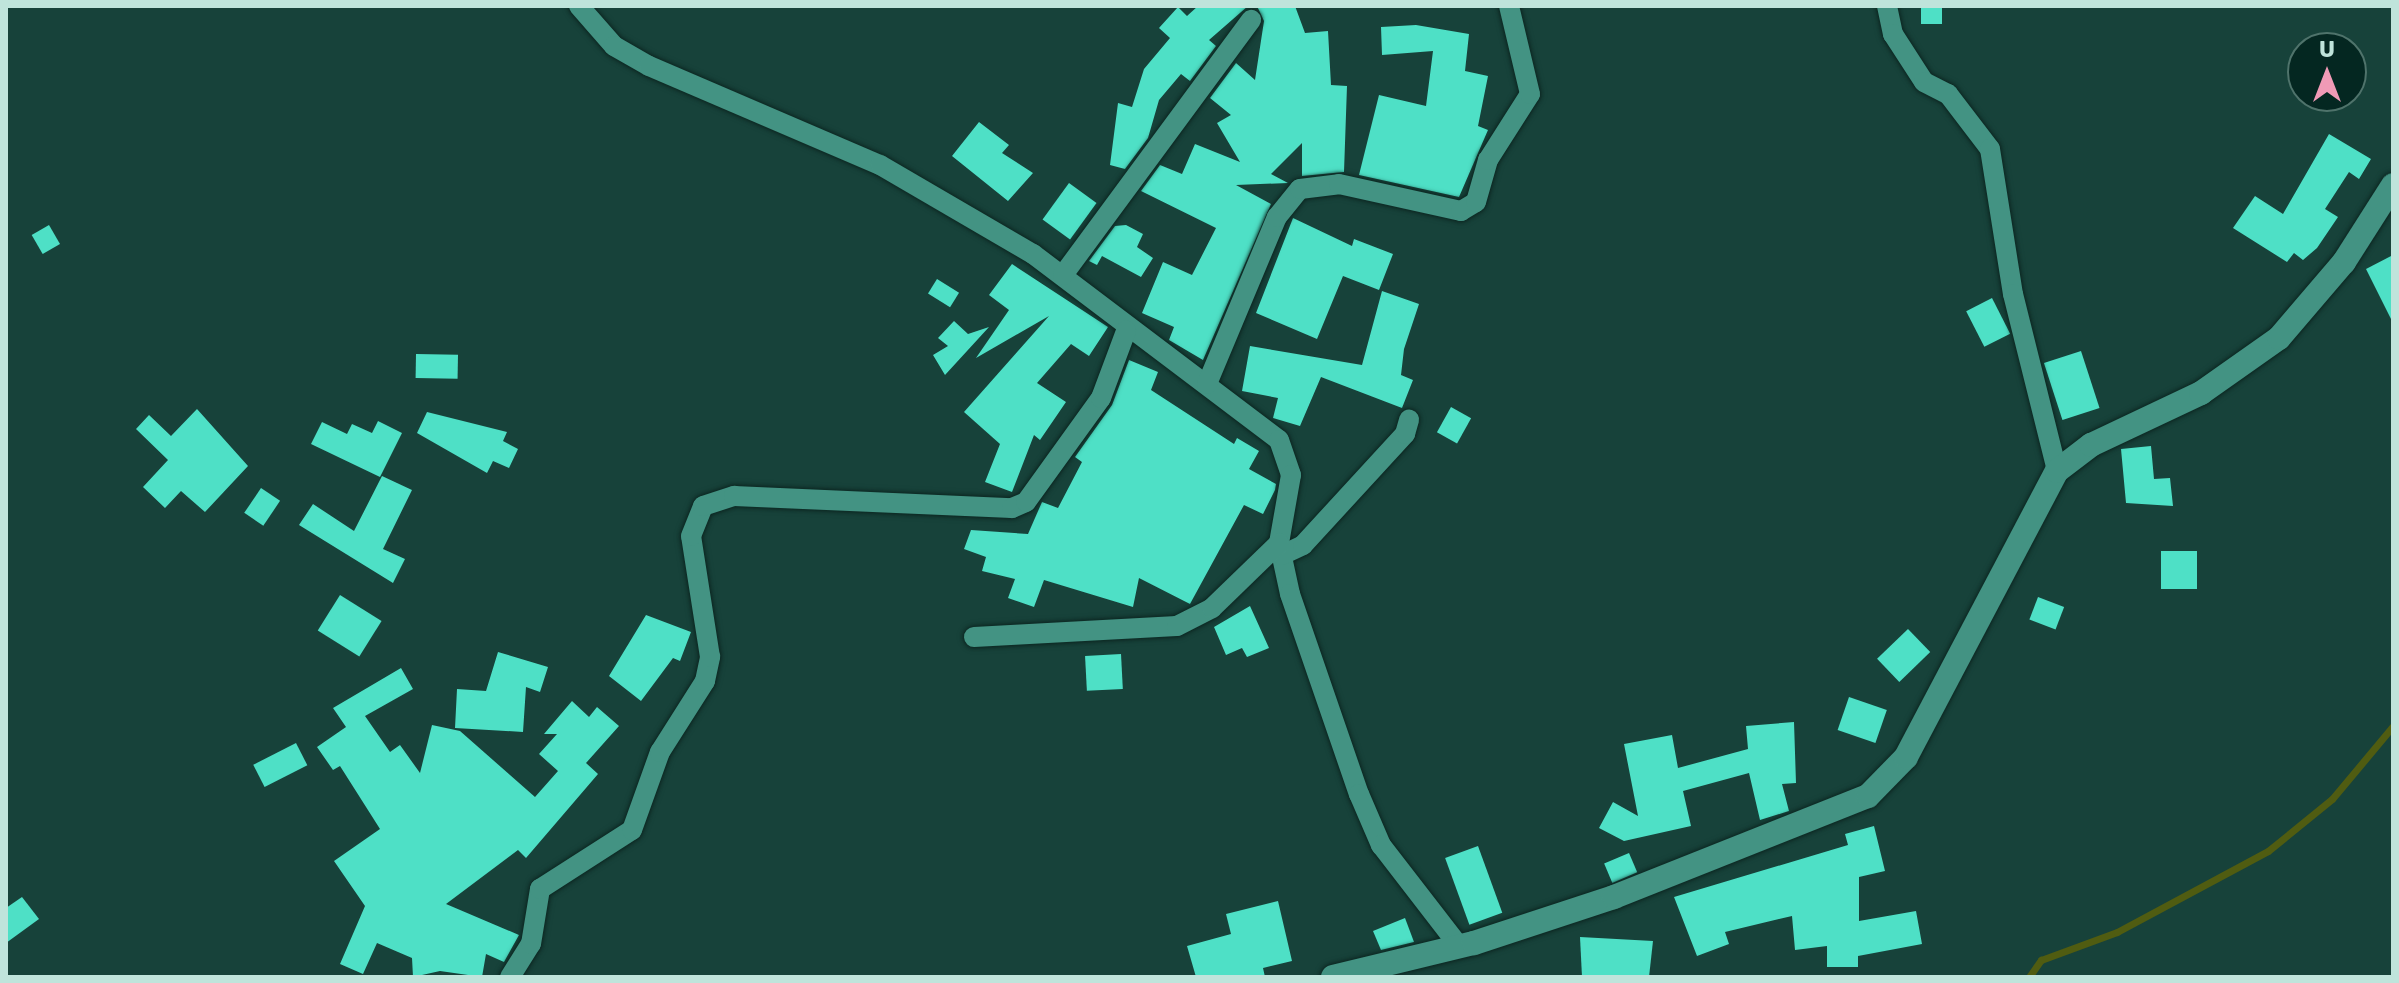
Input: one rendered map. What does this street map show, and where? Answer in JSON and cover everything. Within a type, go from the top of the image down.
[{"type":"street","points":[[579,6],[614,46],[649,66],[880,165],[1063,275],[1126,331],[1207,384],[1286,448],[1291,475],[1280,549],[1381,845],[1459,946]]},
{"type":"street","points":[[1207,384],[1277,217],[1300,189],[1339,184],[1461,211],[1476,202],[1488,160],[1530,94],[1509,6]]},
{"type":"street","points":[[1887,6],[1893,34],[1924,82],[1948,94],[1990,149],[2013,294],[2057,471]]},
{"type":"street","points":[[1063,275],[1251,20]]},
{"type":"street","points":[[1333,977],[1459,946],[1614,897],[1868,796],[1906,757],[2057,471],[2091,445],[2201,393],[2279,338],[2344,262],[2393,185]]},
{"type":"street","points":[[510,977],[531,944],[540,889],[632,830],[660,752],[705,681],[710,657],[691,536],[703,506],[734,496],[1012,508],[1026,502],[1101,398],[1126,331]]},
{"type":"street","points":[[974,637],[1177,626],[1212,608],[1280,549],[1303,545],[1405,434],[1409,420]]},
{"type":"building","points":[[1198,6],[1248,6],[1209,40],[1216,46],[1190,81],[1181,74],[1159,100],[1148,138],[1125,169],[1110,165],[1118,103],[1132,107],[1144,69],[1170,38],[1159,28],[1178,7],[1187,16]]},
{"type":"building","points":[[1257,6],[1295,6],[1305,33],[1328,31],[1331,85],[1347,86],[1344,172],[1302,176],[1302,143],[1271,174],[1288,183],[1236,185],[1271,204],[1203,360],[1169,340],[1174,327],[1142,313],[1163,262],[1192,275],[1216,228],[1141,191],[1160,165],[1182,174],[1195,144],[1240,162],[1217,123],[1231,115],[1210,98],[1236,63],[1255,80],[1264,21]]},
{"type":"building","points":[[1921,6],[1942,6],[1942,24],[1921,24]]},
{"type":"building","points":[[1416,25],[1469,34],[1465,71],[1488,76],[1478,126],[1488,130],[1459,197],[1359,175],[1379,95],[1426,106],[1433,51],[1382,55],[1381,27]]},
{"type":"building","points":[[979,122],[1009,145],[1002,153],[1033,173],[1008,201],[952,156]]},
{"type":"building","points":[[2329,134],[2371,159],[2359,179],[2349,172],[2325,209],[2338,217],[2317,248],[2303,260],[2294,253],[2287,262],[2233,228],[2255,196],[2283,214]]},
{"type":"building","points":[[1069,183],[1097,203],[1070,239],[1043,219]]},
{"type":"building","points":[[1293,218],[1352,246],[1354,239],[1393,254],[1379,290],[1343,276],[1317,339],[1256,313]]},
{"type":"building","points":[[49,225],[60,244],[43,254],[32,235]]},
{"type":"building","points":[[1126,225],[1143,234],[1137,247],[1153,258],[1141,277],[1102,256],[1097,265],[1089,261],[1115,226]]},
{"type":"building","points":[[2393,255],[2393,323],[2366,269]]},
{"type":"building","points":[[1012,264],[1108,327],[1089,356],[1071,344],[1037,383],[1066,402],[1040,440],[1034,435],[1012,492],[985,482],[1000,444],[964,412],[1049,316],[976,358],[1009,310],[989,295]]},
{"type":"building","points":[[937,279],[959,293],[950,307],[928,293]]},
{"type":"building","points":[[1382,291],[1419,304],[1404,349],[1401,375],[1413,380],[1402,408],[1321,377],[1300,426],[1273,418],[1278,398],[1242,391],[1250,346],[1362,365]]},
{"type":"building","points":[[1992,298],[2010,334],[1984,347],[1966,311]]},
{"type":"building","points":[[954,321],[968,334],[989,327],[945,375],[933,355],[948,346],[938,338]]},
{"type":"building","points":[[2081,351],[2100,408],[2062,420],[2044,363]]},
{"type":"building","points":[[416,354],[458,355],[458,379],[416,378]]},
{"type":"building","points":[[1129,360],[1158,372],[1151,390],[1234,444],[1237,438],[1259,451],[1249,469],[1276,484],[1263,514],[1244,505],[1190,604],[1139,578],[1133,607],[1044,580],[1034,607],[1008,598],[1015,579],[982,571],[986,557],[964,549],[971,530],[1028,534],[1042,502],[1058,508],[1082,462],[1075,457],[1112,405]]},
{"type":"building","points":[[1451,407],[1471,418],[1457,444],[1437,432]]},
{"type":"building","points":[[197,409],[248,466],[205,512],[181,491],[165,508],[143,487],[168,460],[136,429],[149,415],[171,436]]},
{"type":"building","points":[[427,412],[507,432],[503,441],[518,449],[509,468],[493,461],[487,473],[417,433]]},
{"type":"building","points":[[378,421],[402,433],[380,477],[311,444],[322,422],[347,434],[352,424],[372,433]]},
{"type":"building","points":[[2151,446],[2154,479],[2170,478],[2173,506],[2126,503],[2121,449]]},
{"type":"building","points":[[382,476],[412,490],[383,549],[405,559],[393,583],[299,525],[313,504],[354,531]]},
{"type":"building","points":[[261,488],[280,501],[263,526],[244,513]]},
{"type":"building","points":[[2161,551],[2197,551],[2197,589],[2161,589]]},
{"type":"building","points":[[340,595],[382,621],[359,657],[318,631]]},
{"type":"building","points":[[2038,597],[2064,607],[2056,629],[2029,619]]},
{"type":"building","points":[[1250,606],[1269,648],[1247,657],[1242,648],[1226,655],[1214,627]]},
{"type":"building","points":[[646,615],[691,632],[680,661],[673,658],[641,701],[609,676]]},
{"type":"building","points":[[1908,629],[1930,652],[1899,682],[1877,659]]},
{"type":"building","points":[[498,652],[548,667],[540,692],[526,687],[523,732],[455,728],[457,689],[486,691]]},
{"type":"building","points":[[1121,654],[1123,689],[1087,691],[1085,656]]},
{"type":"building","points":[[401,668],[413,689],[365,716],[390,752],[400,745],[420,773],[432,725],[460,731],[535,797],[558,771],[539,754],[557,734],[544,734],[572,701],[589,717],[597,707],[619,726],[586,763],[598,774],[526,858],[518,850],[446,904],[519,935],[504,962],[486,954],[482,977],[440,971],[413,977],[412,958],[377,943],[363,974],[340,964],[365,906],[334,861],[380,829],[340,766],[333,770],[317,747],[346,727],[333,708]]},
{"type":"building","points":[[1849,697],[1887,710],[1875,743],[1838,730]]},
{"type":"building","points":[[1794,722],[1796,783],[1782,784],[1789,811],[1760,820],[1749,773],[1683,791],[1691,826],[1624,841],[1599,828],[1613,802],[1638,816],[1624,744],[1672,735],[1678,768],[1748,749],[1746,726]]},
{"type":"building","points":[[296,743],[307,765],[265,787],[253,765]]},
{"type":"building","points":[[1874,826],[1885,871],[1859,877],[1859,921],[1916,911],[1922,944],[1858,956],[1858,967],[1827,967],[1827,946],[1795,950],[1792,916],[1725,932],[1729,944],[1697,956],[1674,897],[1848,845],[1845,834]]},
{"type":"building","points":[[1478,846],[1502,913],[1469,925],[1445,858]]},
{"type":"building","points":[[1629,853],[1637,872],[1612,883],[1604,864]]},
{"type":"building","points":[[22,897],[39,919],[6,943],[6,908]]},
{"type":"building","points":[[1278,901],[1292,961],[1263,968],[1265,977],[1196,977],[1187,946],[1231,934],[1226,914]]},
{"type":"building","points":[[1405,918],[1414,942],[1381,950],[1373,931]]},
{"type":"building","points":[[1580,937],[1653,941],[1649,977],[1582,977]]},
{"type":"waterway","points":[[2029,977],[2041,960],[2117,932],[2268,851],[2332,799],[2393,726]]}]
